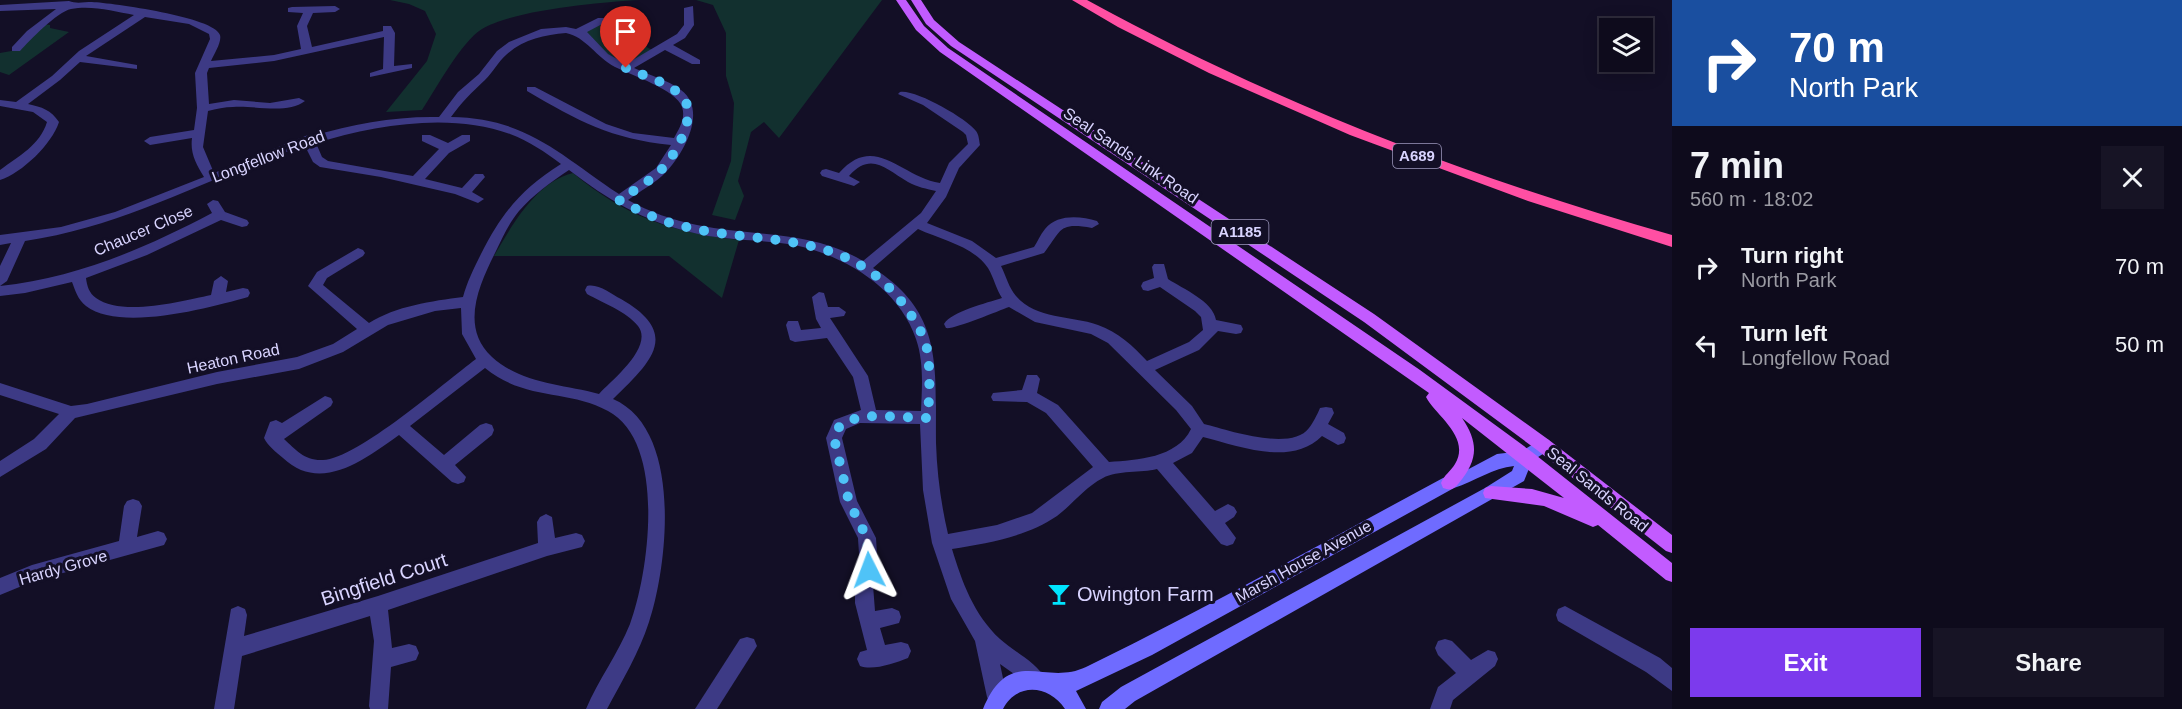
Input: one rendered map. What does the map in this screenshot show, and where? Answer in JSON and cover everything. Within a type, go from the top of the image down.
[{"type":"highway","name":"A689","points":[[1078,0],[1300,109],[1413,154],[1575,212],[1672,241]]},
{"type":"highway","name":"A689","points":[[1098,0],[1180,50],[1305,100],[1426,148],[1584,202],[1672,229]]},
{"type":"main road","name":"Seal Sands Link Road","points":[[902,0],[920,28],[944,50],[1263,267],[1361,339],[1415,374],[1526,457]]},
{"type":"main road","name":"Seal Sands Link Road","points":[[916,0],[930,22],[955,44],[1369,318],[1543,445]]},
{"type":"main road","name":"A1185","points":[[1361,339],[1442,405],[1462,431],[1465,447],[1464,464],[1449,483]]},
{"type":"main road","name":"Seal Sands Road","points":[[1543,445],[1672,544]]},
{"type":"main road","name":"Seal Sands Road","points":[[1526,457],[1672,574]]},
{"type":"main road","points":[[1491,494],[1532,495],[1567,506],[1646,553]]},
{"type":"street","points":[[16,49],[26,38],[69,4]]},
{"type":"street","points":[[0,8],[69,4],[191,21],[209,28],[214,33],[215,39],[200,81],[203,108],[198,133],[198,153],[211,179]]},
{"type":"street","points":[[292,9],[309,11],[335,9]]},
{"type":"street","points":[[307,50],[302,26],[309,11]]},
{"type":"street","points":[[17,106],[56,78],[77,58],[143,13]]},
{"type":"street","points":[[626,68],[686,32],[689,13],[703,16]]},
{"type":"street","points":[[444,118],[462,94],[513,44],[541,32],[578,32],[606,20]]},
{"type":"street","points":[[205,65],[274,58],[388,30],[392,42],[387,61],[389,71]]},
{"type":"street","points":[[578,32],[604,56],[669,88],[684,100],[689,114],[688,122],[670,159],[660,171],[619,200]]},
{"type":"street","points":[[26,38],[40,37]]},
{"type":"street","points":[[666,46],[696,62]]},
{"type":"street","points":[[684,55],[694,50]]},
{"type":"street","points":[[77,58],[133,68]]},
{"type":"street","points":[[374,75],[408,66]]},
{"type":"street","points":[[864,268],[918,224],[932,209],[956,161],[974,146],[972,134],[938,110],[900,98],[911,82]]},
{"type":"street","points":[[531,89],[574,115],[625,135],[678,142]]},
{"type":"street","points":[[549,100],[561,93]]},
{"type":"street","points":[[203,108],[234,103],[270,105],[300,99]]},
{"type":"street","points":[[0,103],[45,113],[53,122],[52,129],[39,146],[0,176]]},
{"type":"street","name":"Longfellow Road","points":[[0,240],[101,222],[145,207],[308,139],[335,131],[389,121],[444,118],[487,124],[523,134],[548,147],[619,200],[649,215],[681,226],[815,246],[864,268],[893,292],[920,330],[929,368],[930,484],[941,543],[966,609],[983,635],[1042,681]]},
{"type":"street","points":[[140,150],[148,137],[198,133]]},
{"type":"street","points":[[426,138],[448,147]]},
{"type":"street","points":[[415,182],[448,147],[466,138]]},
{"type":"street","points":[[308,139],[314,153],[324,164],[464,193],[478,199]]},
{"type":"street","points":[[841,177],[853,164],[865,160],[880,160],[893,164],[917,182],[944,188]]},
{"type":"street","points":[[570,164],[537,187],[511,213],[472,286],[467,302],[467,329],[485,360],[523,384],[602,401],[628,416],[636,424],[643,438],[652,475],[657,525],[651,588],[640,623],[596,709]]},
{"type":"street","points":[[826,173],[854,182]]},
{"type":"street","points":[[464,193],[479,177]]},
{"type":"street","points":[[1069,207],[1075,222]]},
{"type":"street","name":"Chaucer Close","points":[[0,291],[24,289],[78,275],[140,252],[216,210],[242,223]]},
{"type":"street","points":[[993,264],[1031,254],[1042,247],[1054,228],[1075,222],[1092,224]]},
{"type":"street","points":[[918,224],[975,248],[993,264],[1004,292],[1011,301],[1040,319],[1105,334],[1123,346],[1195,419],[1199,429],[1196,440],[1187,449],[1161,462],[1105,469],[1080,485],[1051,511],[1014,529],[941,543]]},
{"type":"street","points":[[0,281],[20,238]]},
{"type":"street","points":[[357,253],[322,275],[315,286],[368,330]]},
{"type":"street","points":[[78,275],[81,290],[93,305],[115,311],[141,312],[243,293]]},
{"type":"street","points":[[1145,368],[1194,346],[1211,332],[1212,325],[1208,315],[1200,307],[1156,278]]},
{"type":"street","points":[[218,298],[221,281]]},
{"type":"street","points":[[592,290],[638,318],[647,326],[650,338],[648,349],[640,361],[602,401]]},
{"type":"street","points":[[819,297],[822,313],[830,332],[860,376],[870,417]]},
{"type":"street","points":[[951,324],[966,309],[1011,301]]},
{"type":"street","name":"Heaton Road","points":[[0,389],[71,412],[108,406],[217,378],[299,363],[338,348],[383,321],[413,310],[467,302]]},
{"type":"street","points":[[822,313],[839,312]]},
{"type":"street","points":[[1212,325],[1236,329]]},
{"type":"street","points":[[794,326],[795,336],[830,332]]},
{"type":"street","points":[[325,402],[274,432],[299,463],[322,467],[341,464],[359,455],[485,360]]},
{"type":"street","points":[[1029,396],[1032,379]]},
{"type":"street","points":[[999,397],[1029,396],[1061,417],[1105,469]]},
{"type":"street","points":[[0,470],[40,444],[71,412]]},
{"type":"street","points":[[902,651],[872,658],[869,621],[864,603],[864,585],[869,570],[867,538],[849,502],[834,438],[840,425],[850,420],[870,417],[928,418]]},
{"type":"street","points":[[1199,429],[1272,446],[1299,442],[1313,434],[1322,420],[1338,438]]},
{"type":"street","points":[[399,426],[458,477]]},
{"type":"street","points":[[444,464],[486,430]]},
{"type":"street","name":"Marsh House Avenue","points":[[995,703],[1005,688],[1018,681],[1078,681],[1145,648],[1449,483],[1470,476],[1497,461],[1526,457],[1543,445]]},
{"type":"street","name":"Marsh House Avenue","points":[[1109,709],[1128,694],[1491,494],[1518,476],[1526,457]]},
{"type":"street","points":[[1161,462],[1221,517],[1227,538]]},
{"type":"street","name":"Hardy Grove","points":[[127,548],[133,506]]},
{"type":"street","points":[[546,522],[547,548]]},
{"type":"street","name":"Hardy Grove","points":[[0,587],[32,573],[158,540]]},
{"type":"street","name":"Bingfield Court","points":[[233,649],[378,605],[547,548],[576,541]]},
{"type":"street","points":[[378,605],[382,641],[379,706]]},
{"type":"street","points":[[224,709],[238,615]]},
{"type":"street","points":[[1565,615],[1584,635],[1653,665],[1672,681]]},
{"type":"street","points":[[869,621],[892,617]]},
{"type":"street","name":"Longfellow Road","points":[[983,635],[995,703]]},
{"type":"street","points":[[705,709],[747,646]]},
{"type":"street","points":[[1445,648],[1470,673]]},
{"type":"street","points":[[382,660],[409,653]]},
{"type":"street","points":[[1440,709],[1445,693],[1488,659]]},
{"type":"street","points":[[1042,681],[1067,696],[1076,709]]},
{"type":"green space","points":[[390,0],[639,0],[558,8],[496,22],[482,29],[466,44],[449,66],[422,110],[386,112],[427,61],[436,34],[425,11],[409,4]]},
{"type":"green space","points":[[696,0],[882,0],[779,138],[764,122],[751,132],[738,181],[744,196],[735,220],[712,215],[731,161],[734,103],[726,76],[726,33],[713,5]]},
{"type":"green space","points":[[602,23],[638,32],[634,40],[652,50],[626,64],[608,55],[585,32]]},
{"type":"green space","points":[[44,24],[50,25],[50,28],[69,32],[9,75],[0,72],[0,53],[17,50]]},
{"type":"green space","points":[[573,173],[612,201],[650,220],[692,232],[739,240],[722,298],[669,256],[494,256],[517,218],[536,195],[548,185]]},
{"type":"place","name":"Owington Farm","points":[[1059,594]]},
{"type":"route","points":[[626,68],[678,93],[688,107],[689,114],[688,122],[670,159],[660,171],[619,200],[649,215],[681,226],[703,231],[793,241],[815,246],[846,258],[881,280],[910,312],[920,330],[929,368],[928,418],[859,417],[840,425],[834,438],[849,502],[867,538],[869,570]]}]
